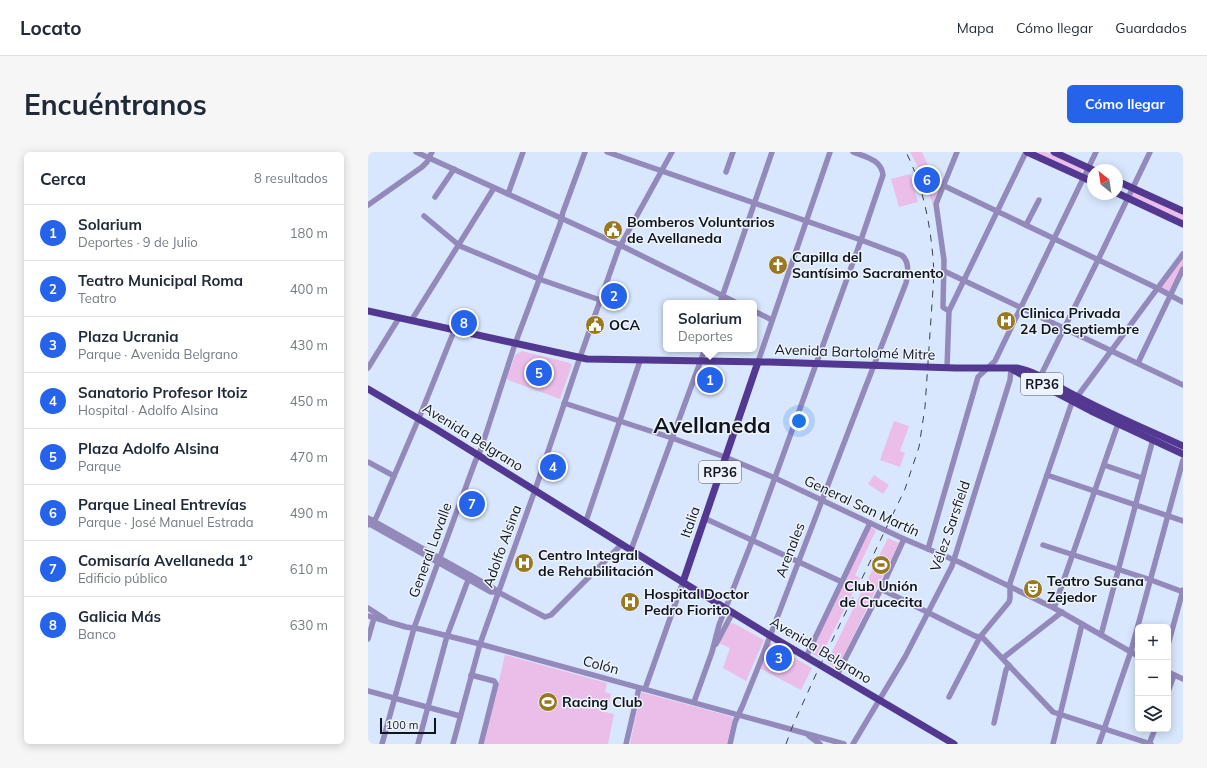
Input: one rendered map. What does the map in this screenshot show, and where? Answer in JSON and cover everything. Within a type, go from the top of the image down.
[{"type":"main road","points":[[1027,152],[1087,179]]},
{"type":"main road","points":[[1054,152],[1087,167]]},
{"type":"main road","points":[[1123,184],[1183,211]]},
{"type":"main road","points":[[1123,196],[1183,224]]},
{"type":"main road","name":"Avenida Bartolomé Mitre","points":[[368,311],[580,358],[1023,369],[1040,377],[1075,399]]},
{"type":"main road","name":"Italia","points":[[683,582],[758,362]]},
{"type":"main road","name":"Avenida Bartolomé Mitre","points":[[1011,369],[1119,420],[1183,446]]},
{"type":"main road","name":"Avenida Belgrano","points":[[368,389],[419,418],[769,635],[954,744]]},
{"type":"main road","name":"Avenida Bartolomé Mitre","points":[[1119,420],[1183,454]]},
{"type":"street","points":[[416,152],[620,245],[731,300]]},
{"type":"street","points":[[368,205],[422,167],[432,152]]},
{"type":"street","points":[[508,194],[523,152]]},
{"type":"street","name":"General Lavalle","points":[[382,744],[414,628],[478,455],[515,344],[585,152]]},
{"type":"street","points":[[607,152],[861,240]]},
{"type":"street","name":"Adolfo Alsina","points":[[453,744],[480,644],[620,245],[672,152]]},
{"type":"street","points":[[726,172],[733,152]]},
{"type":"street","points":[[721,300],[772,152]]},
{"type":"street","points":[[758,362],[830,152]]},
{"type":"street","points":[[694,702],[712,652],[718,629],[775,478],[883,175],[878,163],[875,160],[853,152]]},
{"type":"street","points":[[949,311],[943,307],[943,252],[936,204],[957,152]]},
{"type":"street","points":[[947,368],[949,311],[1027,152]]},
{"type":"street","points":[[1092,164],[1096,152]]},
{"type":"street","points":[[1040,377],[1150,152]]},
{"type":"street","points":[[435,197],[454,169]]},
{"type":"street","points":[[928,549],[978,379],[995,361],[1087,174]]},
{"type":"street","points":[[934,181],[1157,288],[1183,302]]},
{"type":"street","points":[[411,321],[494,188]]},
{"type":"street","points":[[1026,225],[1039,200]]},
{"type":"street","points":[[424,216],[458,245],[539,279],[600,300]]},
{"type":"street","name":"Arenales","points":[[730,744],[734,722],[739,714],[799,562],[906,283],[908,272],[904,257],[861,240]]},
{"type":"street","points":[[950,697],[980,638],[1010,600],[1009,586],[1075,399],[1183,254]]},
{"type":"street","points":[[1138,363],[1183,269]]},
{"type":"street","points":[[944,271],[1183,385]]},
{"type":"street","points":[[757,312],[772,320]]},
{"type":"street","points":[[368,368],[399,318]]},
{"type":"street","points":[[369,522],[376,518],[454,331]]},
{"type":"street","points":[[631,550],[703,352]]},
{"type":"street","points":[[586,521],[640,360]]},
{"type":"street","name":"Vélez Sarsfield","points":[[854,742],[905,657],[952,566],[1010,380],[1011,369]]},
{"type":"street","name":"General San Martín","points":[[564,403],[672,438],[725,457],[775,478],[904,539],[954,560],[1009,586],[1062,612],[1135,654]]},
{"type":"street","points":[[1054,608],[1119,420]]},
{"type":"street","points":[[1101,635],[1153,439]]},
{"type":"street","points":[[1099,744],[1131,651],[1183,460]]},
{"type":"street","points":[[368,462],[394,476]]},
{"type":"street","points":[[1104,465],[1142,478]]},
{"type":"street","points":[[1047,475],[1183,521]]},
{"type":"street","points":[[704,518],[842,582]]},
{"type":"street","points":[[369,522],[469,577],[491,592],[498,592],[545,617],[551,615],[622,544]]},
{"type":"street","points":[[806,657],[870,523]]},
{"type":"street","points":[[837,675],[881,590],[904,539]]},
{"type":"street","points":[[1043,545],[1183,592],[1171,634]]},
{"type":"street","points":[[418,744],[447,636],[469,577]]},
{"type":"street","name":"Italia","points":[[626,744],[642,688],[683,582]]},
{"type":"street","points":[[881,590],[985,640],[1053,712],[1150,744],[1154,732]]},
{"type":"street","name":"Colón","points":[[368,608],[392,623]]},
{"type":"street","points":[[712,652],[733,612]]},
{"type":"street","points":[[1003,658],[1062,612]]},
{"type":"street","points":[[368,639],[371,617]]},
{"type":"street","name":"Colón","points":[[371,617],[406,628],[414,628],[480,644],[739,714],[840,744]]},
{"type":"street","points":[[1053,744],[1082,624]]},
{"type":"street","points":[[994,723],[1006,670],[1009,665]]},
{"type":"street","points":[[1171,674],[1183,679]]},
{"type":"street","points":[[471,675],[495,682],[481,744]]},
{"type":"street","points":[[1171,684],[1174,675]]},
{"type":"street","points":[[368,690],[460,716]]},
{"type":"street","name":"Colón","points":[[804,733],[820,744]]},
{"type":"street","points":[[847,744],[854,742]]},
{"type":"shaded area","points":[[910,152],[922,152],[934,178],[931,177],[931,181],[938,184],[940,188],[933,204],[921,173]]},
{"type":"shaded area","points":[[1033,152],[1046,152],[1083,169],[1081,173]]},
{"type":"shaded area","points":[[910,174],[918,202],[899,207],[891,179]]},
{"type":"shaded area","points":[[1133,188],[1183,211],[1183,224],[1128,198]]},
{"type":"shaded area","points":[[1183,254],[1183,269],[1170,295],[1157,288]]},
{"type":"shaded area","points":[[522,351],[570,363],[572,365],[560,399],[508,380],[507,378],[515,355]]},
{"type":"shaded area","points":[[894,421],[909,426],[900,451],[905,453],[900,467],[880,460]]},
{"type":"shaded area","points":[[874,475],[889,485],[883,494],[868,484]]},
{"type":"shaded area","points":[[870,527],[876,530],[855,575],[860,578],[820,658],[811,653]]},
{"type":"shaded area","points":[[888,538],[899,543],[839,665],[834,667],[827,662]]},
{"type":"shaded area","points":[[733,623],[764,640],[746,681],[723,668],[730,648],[719,643],[730,624]]},
{"type":"shaded area","points":[[769,643],[812,668],[801,690],[759,668]]},
{"type":"shaded area","name":"Racing Club","points":[[505,655],[607,683],[605,692],[611,694],[608,707],[602,706],[600,711],[614,714],[608,744],[484,744]]},
{"type":"shaded area","points":[[641,692],[733,717],[727,744],[630,744]]},
{"type":"railway","points":[[786,744],[817,672],[905,489],[919,447],[925,407],[934,274],[929,227],[923,196],[913,166],[906,152]]},
{"type":"place","name":"Parque Lineal Entrevías","points":[[927,180]]},
{"type":"place","name":"Bomberos Voluntarios de Avellaneda","points":[[613,230]]},
{"type":"place","name":"Capilla del Santísimo Sacramento","points":[[778,265]]},
{"type":"place","name":"Teatro Municipal Roma","points":[[614,296]]},
{"type":"place","name":"Clinica Privada 24 De Septiembre","points":[[1006,321]]},
{"type":"place","name":"Galicia Más","points":[[464,323]]},
{"type":"place","name":"OCA","points":[[595,325]]},
{"type":"place","name":"Plaza Adolfo Alsina","points":[[539,373]]},
{"type":"place","name":"Solarium","points":[[710,380]]},
{"type":"place","name":"Sanatorio Profesor Itoiz","points":[[553,467]]},
{"type":"place","name":"Comisaría Avellaneda 1°","points":[[472,504]]},
{"type":"place","name":"Centro Integral de Rehabilitación","points":[[524,563]]},
{"type":"place","name":"Club Unión de Crucecita","points":[[881,565]]},
{"type":"place","name":"Teatro Susana Zejedor","points":[[1033,589]]},
{"type":"place","name":"Hospital Doctor Pedro Fiorito","points":[[630,602]]},
{"type":"place","name":"Plaza Ucrania","points":[[779,658]]},
{"type":"place","name":"Racing Club","points":[[548,702]]},
{"type":"district","name":"Avellaneda","points":[[712,425]]}]
